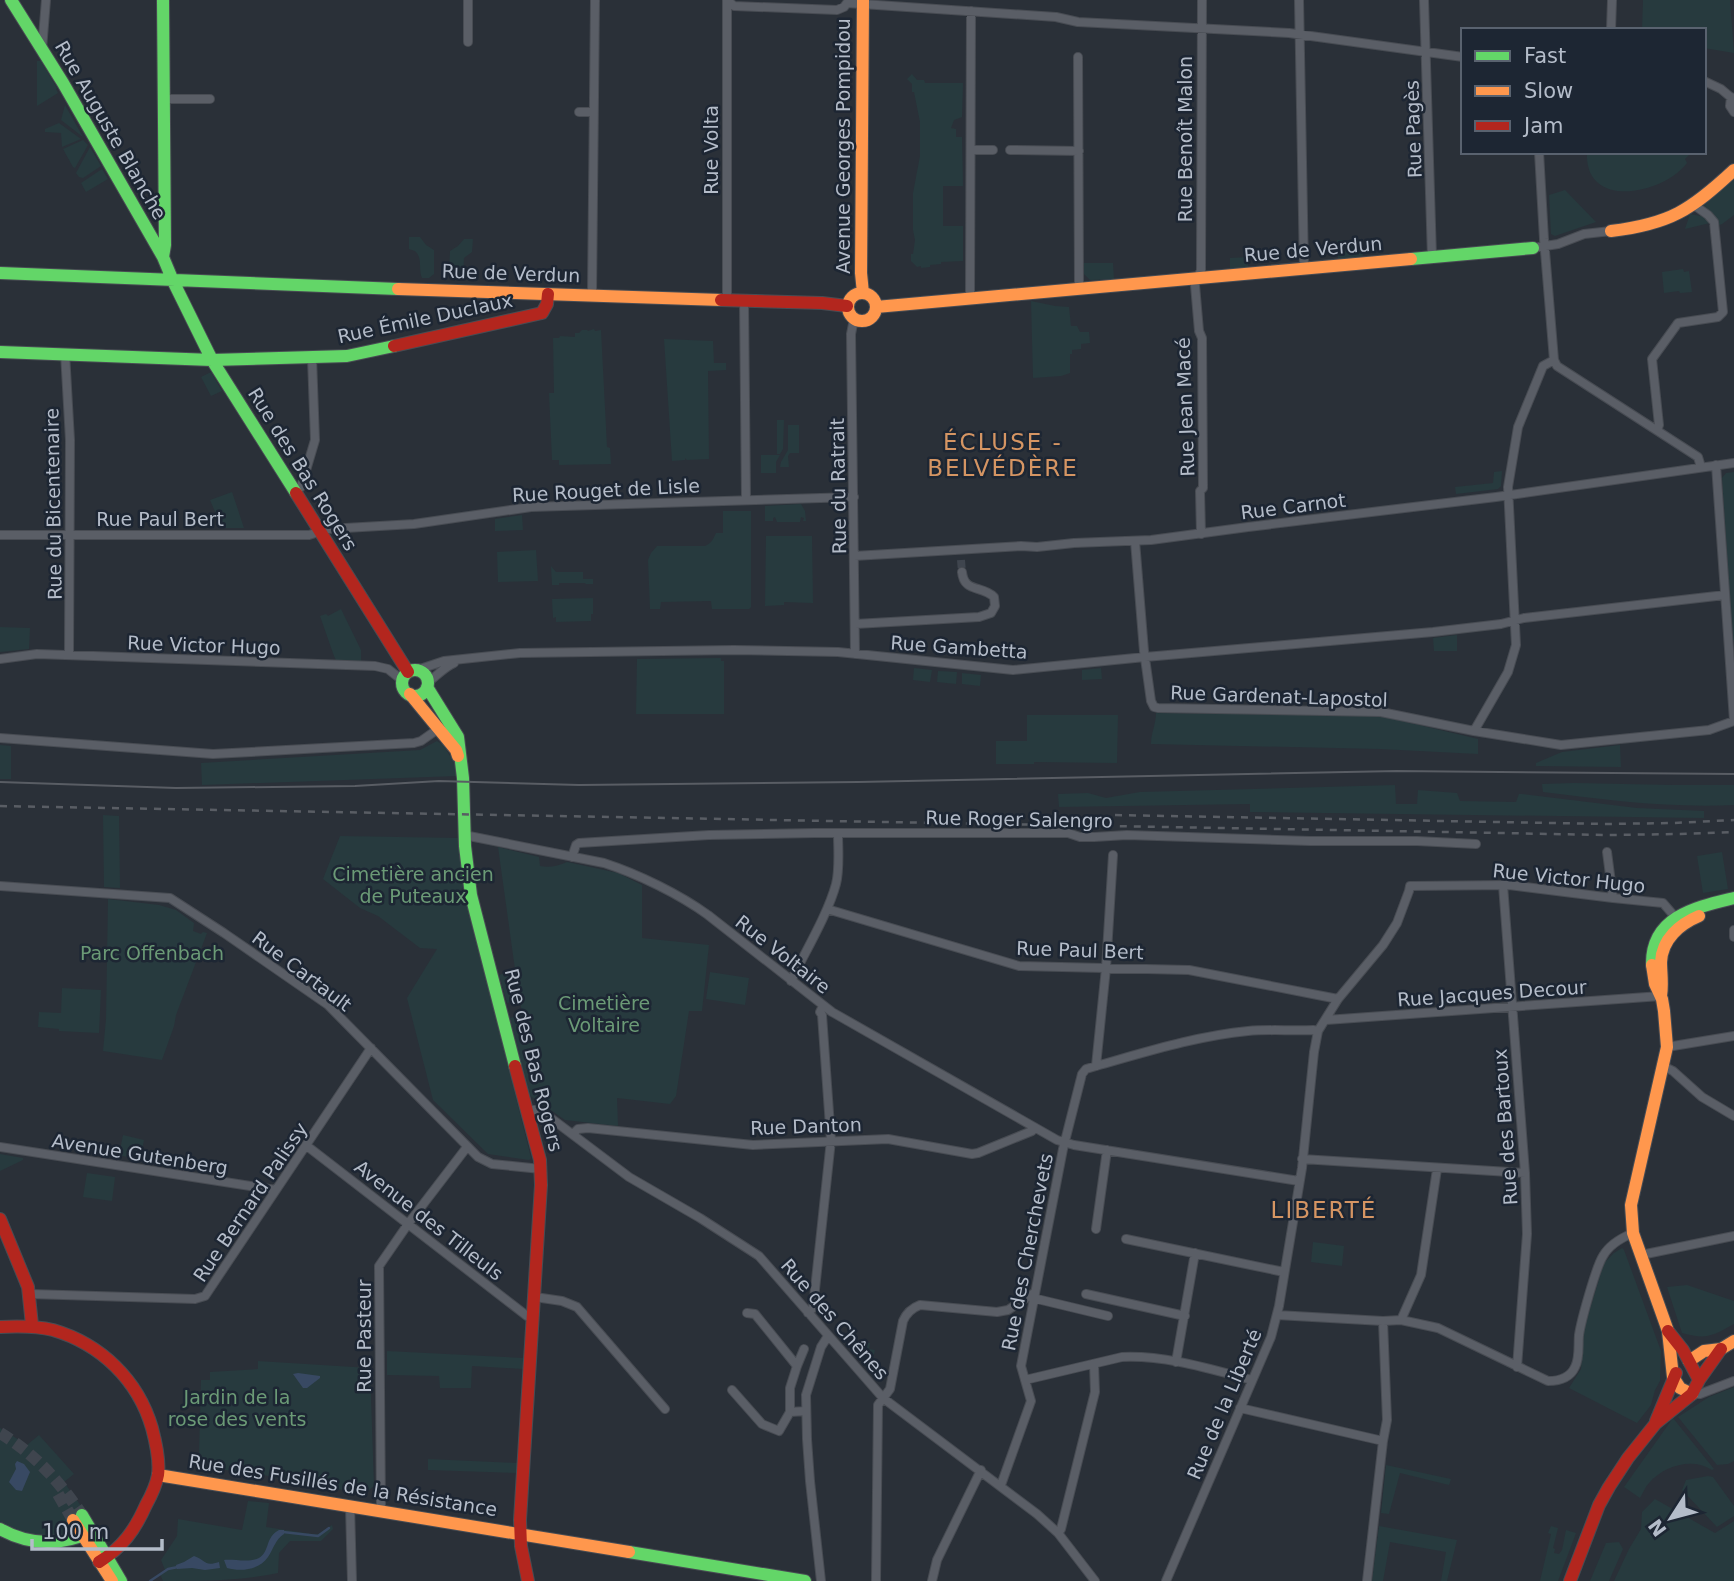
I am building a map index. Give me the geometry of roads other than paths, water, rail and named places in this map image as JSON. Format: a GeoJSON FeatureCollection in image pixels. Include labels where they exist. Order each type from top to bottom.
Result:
{"type":"FeatureCollection","features":[{"type":"Feature","properties":{"kind":"street","name":"Rue Auguste Blanche"},"geometry":{"type":"LineString","coordinates":[[11,0],[163,257],[173,281]]}},
{"type":"Feature","properties":{"kind":"street"},"geometry":{"type":"LineString","coordinates":[[42,49],[46,0]]}},
{"type":"Feature","properties":{"kind":"street"},"geometry":{"type":"LineString","coordinates":[[163,0],[163,257]]}},
{"type":"Feature","properties":{"kind":"street"},"geometry":{"type":"LineString","coordinates":[[468,0],[468,42]]}},
{"type":"Feature","properties":{"kind":"street"},"geometry":{"type":"LineString","coordinates":[[592,295],[595,0]]}},
{"type":"Feature","properties":{"kind":"street"},"geometry":{"type":"LineString","coordinates":[[727,0],[734,6],[837,10],[844,7],[846,2],[862,2],[1056,17],[1078,22],[1299,35],[1461,57]]}},
{"type":"Feature","properties":{"kind":"street","name":"Rue Volta"},"geometry":{"type":"LineString","coordinates":[[727,0],[727,300]]}},
{"type":"Feature","properties":{"kind":"street","name":"Rue Benoît Malon"},"geometry":{"type":"LineString","coordinates":[[1198,278],[1201,265],[1202,0]]}},
{"type":"Feature","properties":{"kind":"street"},"geometry":{"type":"LineString","coordinates":[[1298,0],[1304,269]]}},
{"type":"Feature","properties":{"kind":"street","name":"Rue Pagès"},"geometry":{"type":"LineString","coordinates":[[1424,0],[1433,257]]}},
{"type":"Feature","properties":{"kind":"street"},"geometry":{"type":"LineString","coordinates":[[1611,28],[1612,0]]}},
{"type":"Feature","properties":{"kind":"street","name":"Avenue Georges Pompidou"},"geometry":{"type":"LineString","coordinates":[[862,2],[863,293]]}},
{"type":"Feature","properties":{"kind":"street"},"geometry":{"type":"LineString","coordinates":[[970,298],[971,11]]}},
{"type":"Feature","properties":{"kind":"street"},"geometry":{"type":"LineString","coordinates":[[1078,57],[1079,288]]}},
{"type":"Feature","properties":{"kind":"street"},"geometry":{"type":"LineString","coordinates":[[1706,82],[1732,98],[1730,106],[1734,112]]}},
{"type":"Feature","properties":{"kind":"street"},"geometry":{"type":"LineString","coordinates":[[163,99],[210,99]]}},
{"type":"Feature","properties":{"kind":"street"},"geometry":{"type":"LineString","coordinates":[[579,112],[593,112]]}},
{"type":"Feature","properties":{"kind":"street"},"geometry":{"type":"LineString","coordinates":[[972,150],[993,150]]}},
{"type":"Feature","properties":{"kind":"street"},"geometry":{"type":"LineString","coordinates":[[1010,150],[1079,151]]}},
{"type":"Feature","properties":{"kind":"street"},"geometry":{"type":"LineString","coordinates":[[1539,154],[1539,247],[1557,366],[1698,457],[1701,467]]}},
{"type":"Feature","properties":{"kind":"street","name":"Rue de Verdun"},"geometry":{"type":"LineString","coordinates":[[854,319],[868,319],[876,307],[891,305],[1539,247],[1584,234],[1656,224],[1678,215],[1704,199],[1734,170]]}},
{"type":"Feature","properties":{"kind":"street"},"geometry":{"type":"LineString","coordinates":[[1657,430],[1659,425],[1651,359],[1678,323],[1718,317],[1723,312],[1714,222],[1694,205]]}},
{"type":"Feature","properties":{"kind":"street"},"geometry":{"type":"LineString","coordinates":[[151,237],[157,238],[164,233]]}},
{"type":"Feature","properties":{"kind":"street","name":"Rue de Verdun"},"geometry":{"type":"LineString","coordinates":[[0,273],[830,303],[848,306]]}},
{"type":"Feature","properties":{"kind":"street","name":"Rue Jean Macé"},"geometry":{"type":"LineString","coordinates":[[1198,278],[1195,285],[1202,338],[1202,534]]}},
{"type":"Feature","properties":{"kind":"street","name":"Rue des Bas Rogers"},"geometry":{"type":"LineString","coordinates":[[173,281],[212,360],[409,674]]}},
{"type":"Feature","properties":{"kind":"street"},"geometry":{"type":"LineString","coordinates":[[854,319],[848,306],[852,297],[859,293],[872,298],[876,307]]}},
{"type":"Feature","properties":{"kind":"street","name":"Rue Émile Duclaux"},"geometry":{"type":"LineString","coordinates":[[0,352],[212,360],[347,356],[542,313],[548,294]]}},
{"type":"Feature","properties":{"kind":"street"},"geometry":{"type":"LineString","coordinates":[[744,301],[746,500]]}},
{"type":"Feature","properties":{"kind":"street","name":"Rue du Ratrait"},"geometry":{"type":"LineString","coordinates":[[854,319],[851,334],[855,654]]}},
{"type":"Feature","properties":{"kind":"street","name":"Rue du Bicentenaire"},"geometry":{"type":"LineString","coordinates":[[65,353],[70,440],[69,655]]}},
{"type":"Feature","properties":{"kind":"street"},"geometry":{"type":"LineString","coordinates":[[295,492],[301,487],[315,440],[312,358]]}},
{"type":"Feature","properties":{"kind":"street"},"geometry":{"type":"LineString","coordinates":[[1474,731],[1508,672],[1516,645],[1507,495],[1518,426],[1543,366],[1554,360]]}},
{"type":"Feature","properties":{"kind":"street","name":"Rue Carnot"},"geometry":{"type":"LineString","coordinates":[[854,556],[1151,540],[1734,463]]}},
{"type":"Feature","properties":{"kind":"street"},"geometry":{"type":"LineString","coordinates":[[1716,465],[1734,721]]}},
{"type":"Feature","properties":{"kind":"street","name":"Rue Rouget de Lisle"},"geometry":{"type":"LineString","coordinates":[[319,532],[328,529],[414,524],[531,507],[854,496]]}},
{"type":"Feature","properties":{"kind":"street","name":"Rue Paul Bert"},"geometry":{"type":"LineString","coordinates":[[0,535],[309,535],[319,532]]}},
{"type":"Feature","properties":{"kind":"street"},"geometry":{"type":"LineString","coordinates":[[1135,541],[1145,657]]}},
{"type":"Feature","properties":{"kind":"street"},"geometry":{"type":"LineString","coordinates":[[961,550],[961,560]]}},
{"type":"Feature","properties":{"kind":"street"},"geometry":{"type":"LineString","coordinates":[[855,624],[979,617],[991,613],[995,606],[994,597],[988,591],[968,585],[962,572]]}},
{"type":"Feature","properties":{"kind":"street","name":"Rue Gambetta"},"geometry":{"type":"LineString","coordinates":[[409,674],[444,661],[520,653],[730,650],[804,650],[1013,670],[1433,632],[1726,595]]}},
{"type":"Feature","properties":{"kind":"street","name":"Rue Victor Hugo"},"geometry":{"type":"LineString","coordinates":[[0,659],[37,654],[375,666],[409,674]]}},
{"type":"Feature","properties":{"kind":"street","name":"Rue Gambetta"},"geometry":{"type":"LineString","coordinates":[[427,685],[445,667],[481,656]]}},
{"type":"Feature","properties":{"kind":"street","name":"Rue Gardenat-Lapostol"},"geometry":{"type":"LineString","coordinates":[[1145,657],[1151,701],[1158,708],[1381,712],[1561,745],[1709,730],[1734,721]]}},
{"type":"Feature","properties":{"kind":"street"},"geometry":{"type":"LineString","coordinates":[[423,673],[427,685],[422,694],[414,695],[404,690],[409,674],[423,673]]}},
{"type":"Feature","properties":{"kind":"street","name":"Rue des Bas Rogers"},"geometry":{"type":"LineString","coordinates":[[427,685],[458,737],[471,895],[539,1151],[541,1169],[535,1297],[520,1520],[528,1581]]}},
{"type":"Feature","properties":{"kind":"street","name":"Rue des Bas Rogers"},"geometry":{"type":"LineString","coordinates":[[410,694],[456,750],[462,766]]}},
{"type":"Feature","properties":{"kind":"street"},"geometry":{"type":"LineString","coordinates":[[0,738],[213,754],[414,743],[438,729]]}},
{"type":"Feature","properties":{"kind":"street"},"geometry":{"type":"LineString","coordinates":[[791,981],[827,909],[836,880],[838,833]]}},
{"type":"Feature","properties":{"kind":"street","name":"Rue Roger Salengro"},"geometry":{"type":"LineString","coordinates":[[572,857],[579,843],[709,835],[838,833],[1068,833],[1087,837],[1127,835],[1476,844]]}},
{"type":"Feature","properties":{"kind":"street","name":"Rue Voltaire"},"geometry":{"type":"LineString","coordinates":[[464,835],[604,863],[688,901],[823,1006],[1034,1128],[1065,1143],[1299,1181]]}},
{"type":"Feature","properties":{"kind":"street"},"geometry":{"type":"LineString","coordinates":[[1607,852],[1613,898]]}},
{"type":"Feature","properties":{"kind":"street"},"geometry":{"type":"LineString","coordinates":[[1112,855],[1106,968],[1096,1066],[1175,1044],[1245,1031],[1318,1031]]}},
{"type":"Feature","properties":{"kind":"street","name":"Rue Victor Hugo"},"geometry":{"type":"LineString","coordinates":[[1410,886],[1503,885],[1663,903],[1676,918]]}},
{"type":"Feature","properties":{"kind":"street","name":"Rue des Bartoux"},"geometry":{"type":"LineString","coordinates":[[1503,885],[1525,1173],[1527,1234],[1517,1367]]}},
{"type":"Feature","properties":{"kind":"street","name":"Rue Cartault"},"geometry":{"type":"LineString","coordinates":[[0,886],[170,898],[328,1005],[478,1157],[492,1164],[541,1169]]}},
{"type":"Feature","properties":{"kind":"street","name":"Rue de la Liberté"},"geometry":{"type":"LineString","coordinates":[[1166,1581],[1271,1337],[1299,1181],[1318,1031],[1338,999],[1383,945],[1397,923],[1410,886]]}},
{"type":"Feature","properties":{"kind":"street"},"geometry":{"type":"LineString","coordinates":[[1734,898],[1695,908],[1676,918],[1663,929],[1653,950],[1655,986],[1661,996],[1667,1029],[1667,1047],[1631,1205],[1633,1233],[1668,1331],[1673,1377],[1680,1388],[1692,1394],[1700,1394],[1734,1381]]}},
{"type":"Feature","properties":{"kind":"street"},"geometry":{"type":"LineString","coordinates":[[1661,996],[1664,984],[1661,959],[1671,936],[1691,918],[1734,905]]}},
{"type":"Feature","properties":{"kind":"street","name":"Rue Paul Bert"},"geometry":{"type":"LineString","coordinates":[[827,909],[1019,966],[1189,970],[1338,999]]}},
{"type":"Feature","properties":{"kind":"street"},"geometry":{"type":"LineString","coordinates":[[1734,930],[1734,937]]}},
{"type":"Feature","properties":{"kind":"street","name":"Rue Jacques Decour"},"geometry":{"type":"LineString","coordinates":[[1326,1020],[1661,996]]}},
{"type":"Feature","properties":{"kind":"street"},"geometry":{"type":"LineString","coordinates":[[808,1313],[813,1308],[831,1140],[820,1012],[823,1006]]}},
{"type":"Feature","properties":{"kind":"street"},"geometry":{"type":"LineString","coordinates":[[1667,1047],[1734,1036]]}},
{"type":"Feature","properties":{"kind":"street","name":"Rue Bernard Palissy"},"geometry":{"type":"LineString","coordinates":[[30,1294],[200,1298],[208,1293],[307,1146],[369,1046]]}},
{"type":"Feature","properties":{"kind":"street","name":"Rue des Cherchevets"},"geometry":{"type":"LineString","coordinates":[[1001,1485],[1031,1401],[1021,1366],[1065,1143],[1082,1074],[1086,1069],[1096,1066]]}},
{"type":"Feature","properties":{"kind":"street"},"geometry":{"type":"LineString","coordinates":[[1664,1066],[1702,1097],[1734,1116]]}},
{"type":"Feature","properties":{"kind":"street","name":"Rue des Chênes"},"geometry":{"type":"LineString","coordinates":[[528,1110],[540,1111],[629,1177],[700,1217],[759,1256],[883,1398],[1037,1514],[1058,1533],[1095,1581]]}},
{"type":"Feature","properties":{"kind":"street","name":"Rue Danton"},"geometry":{"type":"LineString","coordinates":[[573,1134],[578,1129],[588,1128],[753,1145],[888,1139],[972,1154],[1034,1128]]}},
{"type":"Feature","properties":{"kind":"street","name":"Avenue des Tilleuls"},"geometry":{"type":"LineString","coordinates":[[307,1146],[533,1318]]}},
{"type":"Feature","properties":{"kind":"street","name":"Avenue Gutenberg"},"geometry":{"type":"LineString","coordinates":[[0,1147],[276,1190]]}},
{"type":"Feature","properties":{"kind":"street","name":"Rue Pasteur"},"geometry":{"type":"LineString","coordinates":[[380,1511],[379,1266],[467,1147]]}},
{"type":"Feature","properties":{"kind":"street"},"geometry":{"type":"LineString","coordinates":[[1096,1229],[1107,1150]]}},
{"type":"Feature","properties":{"kind":"street"},"geometry":{"type":"LineString","coordinates":[[1302,1159],[1525,1173]]}},
{"type":"Feature","properties":{"kind":"street"},"geometry":{"type":"LineString","coordinates":[[1401,1320],[1420,1275],[1437,1168]]}},
{"type":"Feature","properties":{"kind":"street"},"geometry":{"type":"LineString","coordinates":[[0,1219],[24,1273],[30,1294],[32,1325]]}},
{"type":"Feature","properties":{"kind":"street"},"geometry":{"type":"LineString","coordinates":[[1277,1315],[1401,1320],[1438,1328],[1548,1381],[1561,1381],[1577,1365],[1580,1331],[1601,1259],[1615,1243],[1633,1233]]}},
{"type":"Feature","properties":{"kind":"street"},"geometry":{"type":"LineString","coordinates":[[1640,1255],[1734,1236]]}},
{"type":"Feature","properties":{"kind":"street"},"geometry":{"type":"LineString","coordinates":[[1126,1238],[1284,1272]]}},
{"type":"Feature","properties":{"kind":"street"},"geometry":{"type":"LineString","coordinates":[[1176,1362],[1195,1253]]}},
{"type":"Feature","properties":{"kind":"street"},"geometry":{"type":"LineString","coordinates":[[1086,1294],[1185,1316]]}},
{"type":"Feature","properties":{"kind":"street"},"geometry":{"type":"LineString","coordinates":[[876,1581],[878,1405],[890,1389],[903,1321],[910,1311],[920,1305],[1008,1310],[1033,1296],[1108,1316]]}},
{"type":"Feature","properties":{"kind":"street"},"geometry":{"type":"LineString","coordinates":[[535,1297],[562,1301],[577,1307],[665,1409]]}},
{"type":"Feature","properties":{"kind":"street"},"geometry":{"type":"LineString","coordinates":[[747,1313],[755,1314],[797,1366]]}},
{"type":"Feature","properties":{"kind":"street"},"geometry":{"type":"LineString","coordinates":[[1367,1581],[1387,1420],[1383,1321]]}},
{"type":"Feature","properties":{"kind":"street"},"geometry":{"type":"LineString","coordinates":[[0,1327],[32,1325],[68,1335],[87,1344],[105,1355],[133,1384],[148,1414],[157,1449],[158,1475],[134,1530],[104,1559]]}},
{"type":"Feature","properties":{"kind":"street"},"geometry":{"type":"LineString","coordinates":[[1668,1331],[1699,1380],[1714,1388]]}},
{"type":"Feature","properties":{"kind":"street"},"geometry":{"type":"LineString","coordinates":[[821,1581],[810,1481],[806,1395],[821,1347],[828,1336]]}},
{"type":"Feature","properties":{"kind":"street"},"geometry":{"type":"LineString","coordinates":[[1570,1581],[1604,1494],[1628,1458],[1656,1423],[1692,1394],[1721,1349],[1734,1341]]}},
{"type":"Feature","properties":{"kind":"street"},"geometry":{"type":"LineString","coordinates":[[732,1390],[762,1424],[779,1431],[790,1412],[790,1388],[804,1349]]}},
{"type":"Feature","properties":{"kind":"street"},"geometry":{"type":"LineString","coordinates":[[1656,1423],[1679,1368],[1704,1351],[1721,1349]]}},
{"type":"Feature","properties":{"kind":"street"},"geometry":{"type":"LineString","coordinates":[[1025,1380],[1122,1357],[1138,1356],[1202,1366],[1252,1380]]}},
{"type":"Feature","properties":{"kind":"street"},"geometry":{"type":"LineString","coordinates":[[1058,1533],[1095,1392],[1094,1364]]}},
{"type":"Feature","properties":{"kind":"street"},"geometry":{"type":"LineString","coordinates":[[1240,1408],[1383,1441]]}},
{"type":"Feature","properties":{"kind":"street"},"geometry":{"type":"LineString","coordinates":[[790,1412],[806,1411]]}},
{"type":"Feature","properties":{"kind":"street"},"geometry":{"type":"LineString","coordinates":[[932,1581],[937,1560],[981,1470]]}},
{"type":"Feature","properties":{"kind":"street","name":"Rue des Fusillés de la Résistance"},"geometry":{"type":"LineString","coordinates":[[158,1475],[805,1581]]}},
{"type":"Feature","properties":{"kind":"street"},"geometry":{"type":"LineString","coordinates":[[351,1506],[352,1581]]}},
{"type":"Feature","properties":{"kind":"street"},"geometry":{"type":"LineString","coordinates":[[78,1517],[121,1581]]}},
{"type":"Feature","properties":{"kind":"street"},"geometry":{"type":"LineString","coordinates":[[0,1529],[26,1541],[46,1544],[66,1542],[87,1534]]}},
{"type":"Feature","properties":{"kind":"street"},"geometry":{"type":"LineString","coordinates":[[104,1559],[112,1581]]}},
{"type":"Feature","properties":{"kind":"water"},"geometry":{"type":"Polygon","coordinates":[[[293,1374],[320,1378],[303,1388],[293,1374]]]}},
{"type":"Feature","properties":{"kind":"water"},"geometry":{"type":"Polygon","coordinates":[[[17,1461],[24,1464],[30,1472],[22,1491],[16,1490],[9,1482],[17,1461]]]}},
{"type":"Feature","properties":{"kind":"water"},"geometry":{"type":"Polygon","coordinates":[[[279,1530],[284,1530],[284,1534],[260,1565],[244,1570],[227,1568],[224,1560],[247,1561],[259,1558],[265,1552],[272,1536],[279,1530]]]}},
{"type":"Feature","properties":{"kind":"water"},"geometry":{"type":"Polygon","coordinates":[[[194,1556],[208,1563],[219,1562],[220,1568],[177,1569],[176,1565],[194,1556]]]}},
{"type":"Feature","properties":{"kind":"waterway"},"geometry":{"type":"LineString","coordinates":[[283,1532],[318,1536],[329,1528]]}},
{"type":"Feature","properties":{"kind":"waterway"},"geometry":{"type":"LineString","coordinates":[[150,1581],[168,1569],[178,1567]]}},
{"type":"Feature","properties":{"kind":"tunnel"},"geometry":{"type":"LineString","coordinates":[[961,560],[962,572]]}},
{"type":"Feature","properties":{"kind":"tunnel"},"geometry":{"type":"LineString","coordinates":[[0,1433],[46,1470],[82,1515]]}},
{"type":"Feature","properties":{"kind":"tunnel"},"geometry":{"type":"LineString","coordinates":[[58,1494],[73,1520]]}},
{"type":"Feature","properties":{"kind":"tram line"},"geometry":{"type":"LineString","coordinates":[[0,782],[176,788],[355,786],[439,781],[579,785],[858,782],[1397,771],[1734,774]]}},
{"type":"Feature","properties":{"kind":"railway"},"geometry":{"type":"LineString","coordinates":[[0,806],[1609,835],[1734,832]]}},
{"type":"Feature","properties":{"kind":"railway"},"geometry":{"type":"LineString","coordinates":[[1115,815],[1608,824],[1734,820]]}},
{"type":"Feature","properties":{"kind":"district","name":"ÉCLUSE - BELVÉDÈRE"},"geometry":{"type":"Point","coordinates":[1003,455]}},
{"type":"Feature","properties":{"kind":"district","name":"LIBERTÉ"},"geometry":{"type":"Point","coordinates":[1324,1210]}},
{"type":"Feature","properties":{"kind":"park label","name":"Cimetière ancien de Puteaux"},"geometry":{"type":"Point","coordinates":[413,885]}},
{"type":"Feature","properties":{"kind":"park label","name":"Parc Offenbach"},"geometry":{"type":"Point","coordinates":[152,953]}},
{"type":"Feature","properties":{"kind":"park label","name":"Cimetière Voltaire"},"geometry":{"type":"Point","coordinates":[604,1014]}},
{"type":"Feature","properties":{"kind":"park label","name":"Jardin de la rose des vents"},"geometry":{"type":"Point","coordinates":[237,1408]}}]}
